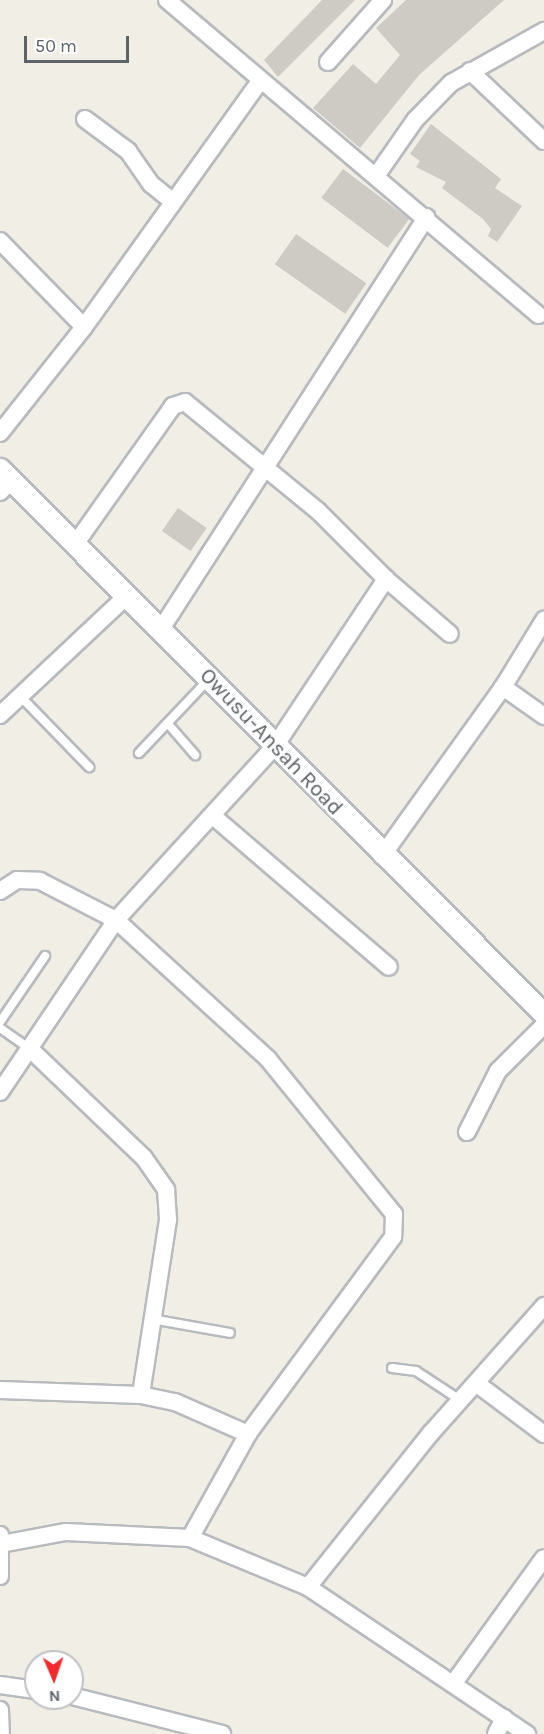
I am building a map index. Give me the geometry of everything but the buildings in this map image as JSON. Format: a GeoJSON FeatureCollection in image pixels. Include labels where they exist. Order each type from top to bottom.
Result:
{"type":"FeatureCollection","features":[{"type":"Feature","properties":{"kind":"street"},"geometry":{"type":"LineString","coordinates":[[167,0],[539,315]]}},
{"type":"Feature","properties":{"kind":"street"},"geometry":{"type":"LineString","coordinates":[[328,62],[383,0]]}},
{"type":"Feature","properties":{"kind":"street"},"geometry":{"type":"LineString","coordinates":[[376,176],[415,120],[470,71],[544,31]]}},
{"type":"Feature","properties":{"kind":"street"},"geometry":{"type":"LineString","coordinates":[[470,71],[544,141]]}},
{"type":"Feature","properties":{"kind":"street"},"geometry":{"type":"LineString","coordinates":[[0,433],[84,327],[260,81]]}},
{"type":"Feature","properties":{"kind":"street"},"geometry":{"type":"LineString","coordinates":[[85,119],[128,151],[151,184],[172,201]]}},
{"type":"Feature","properties":{"kind":"street"},"geometry":{"type":"LineString","coordinates":[[161,629],[268,467],[426,217]]}},
{"type":"Feature","properties":{"kind":"street"},"geometry":{"type":"LineString","coordinates":[[0,241],[84,327]]}},
{"type":"Feature","properties":{"kind":"street"},"geometry":{"type":"LineString","coordinates":[[76,543],[178,402],[190,403],[268,467],[386,579],[450,634]]}},
{"type":"Feature","properties":{"kind":"street","name":"Owusu-Ansah Road"},"geometry":{"type":"LineString","coordinates":[[4,480],[76,543],[382,856],[544,1014]]}},
{"type":"Feature","properties":{"kind":"street"},"geometry":{"type":"LineString","coordinates":[[0,1092],[116,920],[214,817],[275,746],[386,579]]}},
{"type":"Feature","properties":{"kind":"street"},"geometry":{"type":"LineString","coordinates":[[0,715],[128,595]]}},
{"type":"Feature","properties":{"kind":"street"},"geometry":{"type":"LineString","coordinates":[[382,856],[503,687],[544,620]]}},
{"type":"Feature","properties":{"kind":"street"},"geometry":{"type":"LineString","coordinates":[[503,687],[544,716]]}},
{"type":"Feature","properties":{"kind":"street"},"geometry":{"type":"LineString","coordinates":[[214,817],[389,967]]}},
{"type":"Feature","properties":{"kind":"street"},"geometry":{"type":"LineString","coordinates":[[0,891],[17,880],[40,881],[116,920],[268,1059],[394,1214],[393,1238],[248,1434],[190,1538]]}},
{"type":"Feature","properties":{"kind":"street"},"geometry":{"type":"LineString","coordinates":[[467,1132],[498,1071],[544,1025]]}},
{"type":"Feature","properties":{"kind":"street"},"geometry":{"type":"LineString","coordinates":[[29,1048],[144,1158],[166,1190],[168,1220],[141,1395]]}},
{"type":"Feature","properties":{"kind":"street"},"geometry":{"type":"LineString","coordinates":[[308,1587],[460,1400],[544,1306]]}},
{"type":"Feature","properties":{"kind":"street"},"geometry":{"type":"LineString","coordinates":[[476,1383],[544,1434]]}},
{"type":"Feature","properties":{"kind":"street"},"geometry":{"type":"LineString","coordinates":[[0,1390],[141,1395],[175,1402],[248,1434]]}},
{"type":"Feature","properties":{"kind":"street"},"geometry":{"type":"LineString","coordinates":[[0,1576],[1,1539],[66,1532],[190,1538],[308,1587],[527,1734]]}},
{"type":"Feature","properties":{"kind":"street"},"geometry":{"type":"LineString","coordinates":[[453,1684],[543,1560]]}},
{"type":"Feature","properties":{"kind":"street"},"geometry":{"type":"LineString","coordinates":[[0,1685],[24,1688]]}},
{"type":"Feature","properties":{"kind":"street"},"geometry":{"type":"LineString","coordinates":[[84,1699],[213,1732]]}},
{"type":"Feature","properties":{"kind":"street"},"geometry":{"type":"LineString","coordinates":[[0,1710],[1,1734]]}},
{"type":"Feature","properties":{"kind":"street"},"geometry":{"type":"LineString","coordinates":[[496,1734],[504,1718]]}},
{"type":"Feature","properties":{"kind":"lane"},"geometry":{"type":"LineString","coordinates":[[139,753],[169,725],[209,679]]}},
{"type":"Feature","properties":{"kind":"lane"},"geometry":{"type":"LineString","coordinates":[[21,697],[89,767]]}},
{"type":"Feature","properties":{"kind":"lane"},"geometry":{"type":"LineString","coordinates":[[169,725],[195,755]]}},
{"type":"Feature","properties":{"kind":"lane"},"geometry":{"type":"LineString","coordinates":[[0,1022],[45,956]]}},
{"type":"Feature","properties":{"kind":"lane"},"geometry":{"type":"LineString","coordinates":[[0,1028],[29,1048]]}},
{"type":"Feature","properties":{"kind":"lane"},"geometry":{"type":"LineString","coordinates":[[151,1319],[231,1334]]}},
{"type":"Feature","properties":{"kind":"lane"},"geometry":{"type":"LineString","coordinates":[[392,1368],[416,1371],[460,1400]]}}]}
